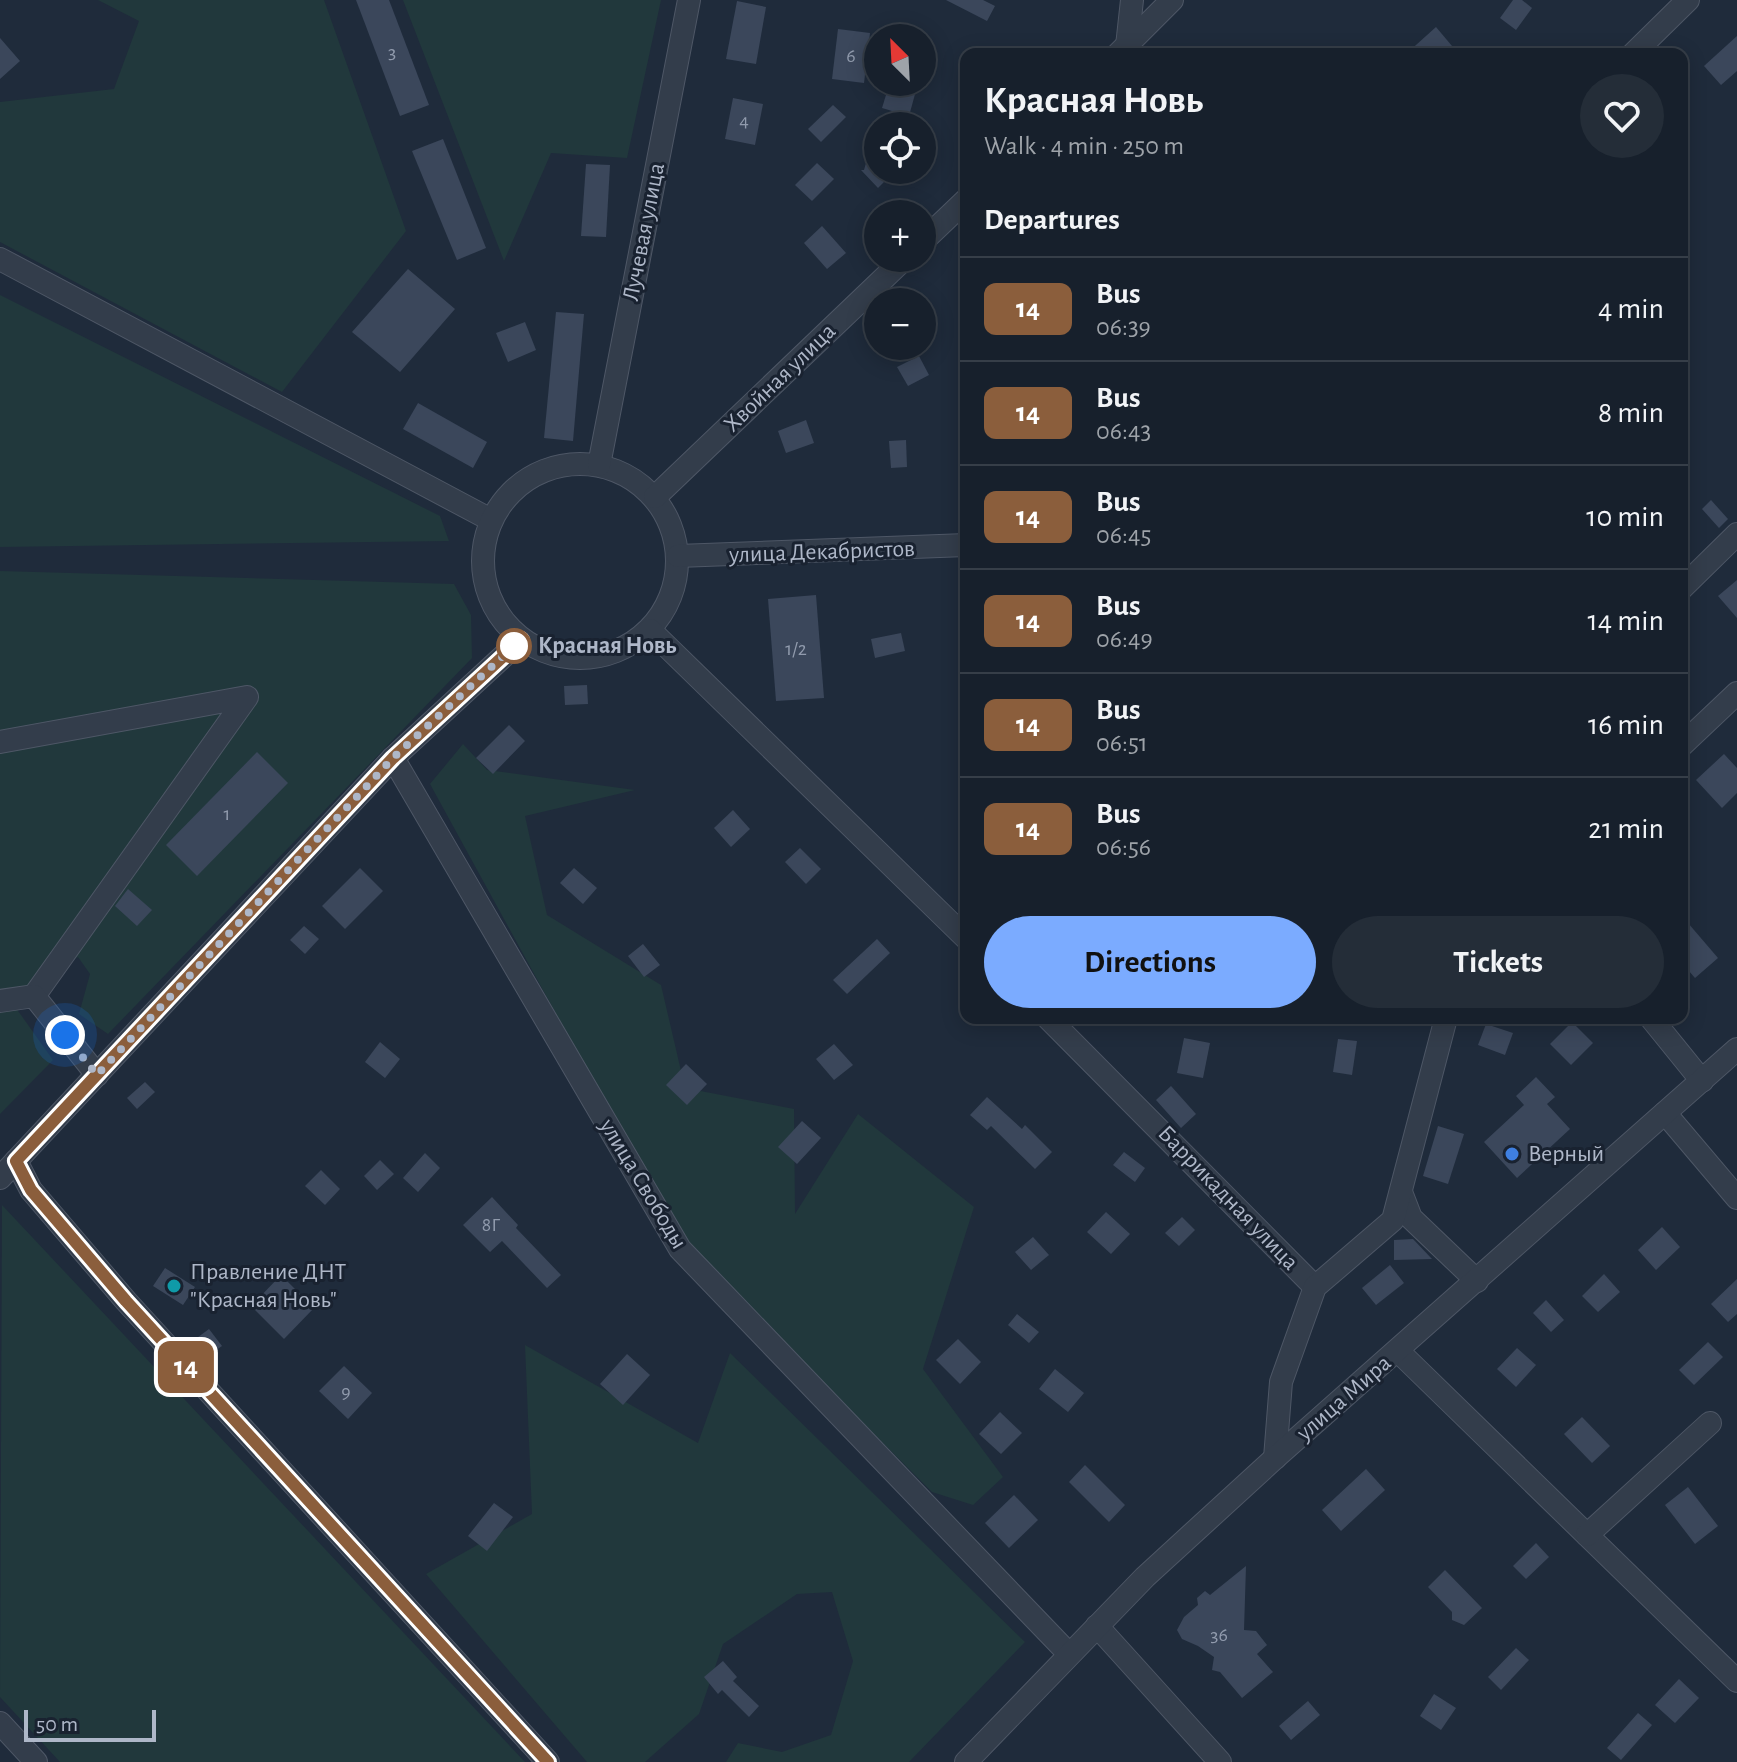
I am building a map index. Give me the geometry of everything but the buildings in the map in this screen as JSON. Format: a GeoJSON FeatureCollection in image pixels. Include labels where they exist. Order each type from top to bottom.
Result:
{"type":"FeatureCollection","features":[{"type":"Feature","properties":{"kind":"street","name":"Лучевая улица"},"geometry":{"type":"LineString","coordinates":[[599,465],[689,0]]}},
{"type":"Feature","properties":{"kind":"street"},"geometry":{"type":"LineString","coordinates":[[1122,48],[1132,0]]}},
{"type":"Feature","properties":{"kind":"street"},"geometry":{"type":"LineString","coordinates":[[1124,48],[1172,0]]}},
{"type":"Feature","properties":{"kind":"street"},"geometry":{"type":"LineString","coordinates":[[1639,48],[1688,0]]}},
{"type":"Feature","properties":{"kind":"street"},"geometry":{"type":"LineString","coordinates":[[936,229],[960,206]]}},
{"type":"Feature","properties":{"kind":"street"},"geometry":{"type":"LineString","coordinates":[[0,259],[491,520]]}},
{"type":"Feature","properties":{"kind":"street","name":"Хвойная улица"},"geometry":{"type":"LineString","coordinates":[[655,497],[890,272]]}},
{"type":"Feature","properties":{"kind":"street"},"geometry":{"type":"LineString","coordinates":[[572,463],[599,465],[629,476],[655,497],[671,523],[678,556],[677,579],[667,607],[650,630],[623,649],[594,658],[555,656],[521,640],[497,615],[482,575],[484,539],[501,502],[543,470],[572,463]]}},
{"type":"Feature","properties":{"kind":"street"},"geometry":{"type":"LineString","coordinates":[[1688,582],[1737,534]]}},
{"type":"Feature","properties":{"kind":"street","name":"улица Декабристов"},"geometry":{"type":"LineString","coordinates":[[678,556],[960,545]]}},
{"type":"Feature","properties":{"kind":"street"},"geometry":{"type":"LineString","coordinates":[[650,630],[960,932]]}},
{"type":"Feature","properties":{"kind":"street"},"geometry":{"type":"LineString","coordinates":[[0,1178],[393,758],[521,640]]}},
{"type":"Feature","properties":{"kind":"street"},"geometry":{"type":"LineString","coordinates":[[1688,739],[1737,693]]}},
{"type":"Feature","properties":{"kind":"street"},"geometry":{"type":"LineString","coordinates":[[0,742],[247,697],[34,996],[0,1001]]}},
{"type":"Feature","properties":{"kind":"street","name":"улица Свободы"},"geometry":{"type":"LineString","coordinates":[[393,758],[680,1249],[1069,1654]]}},
{"type":"Feature","properties":{"kind":"street"},"geometry":{"type":"LineString","coordinates":[[34,996],[97,1075]]}},
{"type":"Feature","properties":{"kind":"street","name":"Баррикадная улица"},"geometry":{"type":"LineString","coordinates":[[1054,1024],[1315,1287],[1281,1382],[1275,1458]]}},
{"type":"Feature","properties":{"kind":"street"},"geometry":{"type":"LineString","coordinates":[[1315,1287],[1393,1220],[1444,1024]]}},
{"type":"Feature","properties":{"kind":"street"},"geometry":{"type":"LineString","coordinates":[[1656,1024],[1702,1081]]}},
{"type":"Feature","properties":{"kind":"street","name":"улица Мира"},"geometry":{"type":"LineString","coordinates":[[966,1762],[1145,1577],[1737,1049]]}},
{"type":"Feature","properties":{"kind":"street"},"geometry":{"type":"LineString","coordinates":[[1665,1113],[1737,1198]]}},
{"type":"Feature","properties":{"kind":"street"},"geometry":{"type":"LineString","coordinates":[[16,1161],[31,1190],[126,1301],[548,1762]]}},
{"type":"Feature","properties":{"kind":"street"},"geometry":{"type":"LineString","coordinates":[[1401,1192],[1411,1218],[1477,1281]]}},
{"type":"Feature","properties":{"kind":"street"},"geometry":{"type":"LineString","coordinates":[[1398,1351],[1737,1681]]}},
{"type":"Feature","properties":{"kind":"street"},"geometry":{"type":"LineString","coordinates":[[1587,1535],[1710,1423]]}},
{"type":"Feature","properties":{"kind":"street"},"geometry":{"type":"LineString","coordinates":[[1097,1626],[1220,1762]]}},
{"type":"Feature","properties":{"kind":"street"},"geometry":{"type":"LineString","coordinates":[[0,1723],[36,1762]]}},
{"type":"Feature","properties":{"kind":"green space"},"geometry":{"type":"Polygon","coordinates":[[[98,0],[324,0],[406,231],[282,392],[0,242],[0,102],[114,89],[139,21],[98,0]]]}},
{"type":"Feature","properties":{"kind":"green space"},"geometry":{"type":"Polygon","coordinates":[[[403,0],[661,0],[627,158],[551,153],[504,261],[403,0]]]}},
{"type":"Feature","properties":{"kind":"green space"},"geometry":{"type":"Polygon","coordinates":[[[0,295],[440,516],[449,541],[0,547],[0,295]]]}},
{"type":"Feature","properties":{"kind":"green space"},"geometry":{"type":"Polygon","coordinates":[[[0,571],[454,584],[471,615],[472,658],[108,1034],[79,1014],[90,974],[78,957],[20,990],[0,992],[0,571]]]}},
{"type":"Feature","properties":{"kind":"green space"},"geometry":{"type":"Polygon","coordinates":[[[463,744],[487,770],[635,790],[525,816],[547,915],[661,985],[685,1088],[794,1109],[795,1214],[858,1114],[974,1207],[923,1369],[1003,1477],[973,1505],[932,1492],[680,1240],[430,784],[463,744]]]}},
{"type":"Feature","properties":{"kind":"green space"},"geometry":{"type":"Polygon","coordinates":[[[11,1001],[53,1060],[0,1114],[0,1003],[11,1001]]]}},
{"type":"Feature","properties":{"kind":"green space"},"geometry":{"type":"Polygon","coordinates":[[[2,1205],[525,1762],[60,1762],[0,1697],[2,1205]]]}},
{"type":"Feature","properties":{"kind":"green space"},"geometry":{"type":"Polygon","coordinates":[[[525,1345],[698,1443],[730,1353],[1025,1642],[909,1762],[726,1762],[738,1743],[782,1752],[831,1735],[853,1661],[832,1592],[797,1594],[723,1644],[699,1714],[645,1762],[587,1762],[426,1574],[532,1514],[525,1345]]]}},
{"type":"Feature","properties":{"kind":"bus line","name":"14"},"geometry":{"type":"LineString","coordinates":[[521,640],[393,758],[16,1161],[31,1190],[126,1301],[548,1762]]}},
{"type":"Feature","properties":{"kind":"place","name":"Красная Новь"},"geometry":{"type":"Point","coordinates":[514,646]}},
{"type":"Feature","properties":{"kind":"place","name":"Верный"},"geometry":{"type":"Point","coordinates":[1512,1154]}},
{"type":"Feature","properties":{"kind":"place","name":"Правление ДНТ \"Красная Новь\""},"geometry":{"type":"Point","coordinates":[174,1286]}},
{"type":"Feature","properties":{"kind":"route"},"geometry":{"type":"LineString","coordinates":[[65,1035],[97,1075],[393,758],[514,646]]}}]}
